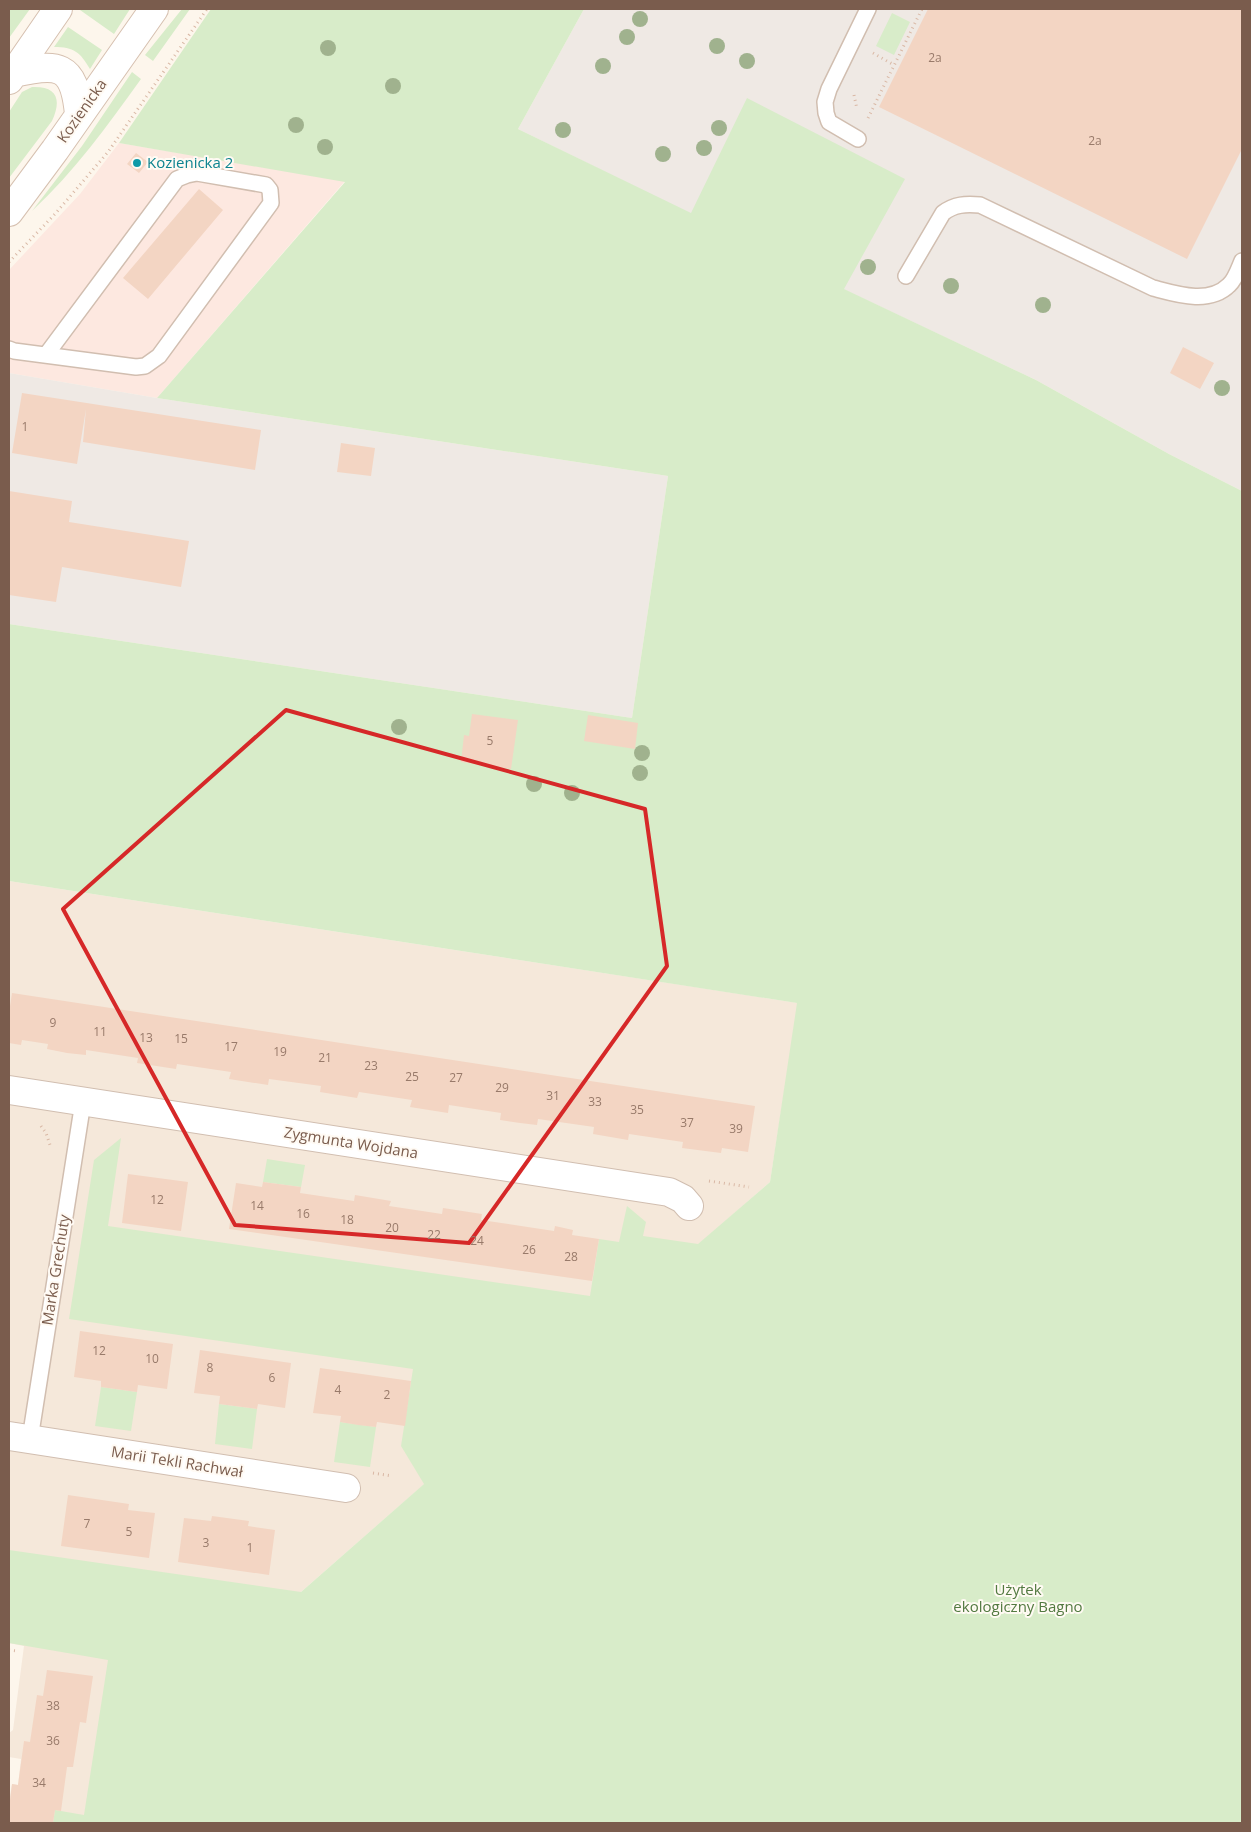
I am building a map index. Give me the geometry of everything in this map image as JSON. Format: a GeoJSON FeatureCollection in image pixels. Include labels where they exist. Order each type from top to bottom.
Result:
{"type":"FeatureCollection","features":[{"type":"Feature","properties":{"kind":"street"},"geometry":{"type":"LineString","coordinates":[[11,76],[58,9]]}},
{"type":"Feature","properties":{"kind":"street","name":"Kozienicka"},"geometry":{"type":"LineString","coordinates":[[9,212],[154,9]]}},
{"type":"Feature","properties":{"kind":"street"},"geometry":{"type":"LineString","coordinates":[[11,76],[42,67],[53,68],[62,72],[71,80],[77,93],[79,114]]}},
{"type":"Feature","properties":{"kind":"street","name":"Zygmunta Wojdana"},"geometry":{"type":"LineString","coordinates":[[9,1090],[669,1192],[683,1199],[689,1206]]}},
{"type":"Feature","properties":{"kind":"street","name":"Marii Tekli Rachwał"},"geometry":{"type":"LineString","coordinates":[[19,1437],[346,1488]]}},
{"type":"Feature","properties":{"kind":"lane"},"geometry":{"type":"LineString","coordinates":[[858,139],[829,122],[825,102],[835,76],[868,9]]}},
{"type":"Feature","properties":{"kind":"lane"},"geometry":{"type":"LineString","coordinates":[[9,349],[46,355],[136,368],[145,366],[159,356],[271,203],[270,190],[266,185],[198,173],[187,174],[177,179],[46,355]]}},
{"type":"Feature","properties":{"kind":"lane"},"geometry":{"type":"LineString","coordinates":[[906,276],[943,213],[951,206],[964,204],[980,205],[1153,288],[1190,297],[1209,295],[1230,285],[1242,261]]}},
{"type":"Feature","properties":{"kind":"lane","name":"Marka Grechuty"},"geometry":{"type":"LineString","coordinates":[[19,1437],[83,1102]]}},
{"type":"Feature","properties":{"kind":"path"},"geometry":{"type":"LineString","coordinates":[[9,262],[55,214],[108,152],[207,9]]}},
{"type":"Feature","properties":{"kind":"path"},"geometry":{"type":"LineString","coordinates":[[858,139],[922,9]]}},
{"type":"Feature","properties":{"kind":"path"},"geometry":{"type":"LineString","coordinates":[[867,50],[894,65]]}},
{"type":"Feature","properties":{"kind":"path"},"geometry":{"type":"LineString","coordinates":[[38,1124],[46,1133],[51,1151]]}},
{"type":"Feature","properties":{"kind":"path"},"geometry":{"type":"LineString","coordinates":[[372,1473],[392,1476]]}},
{"type":"Feature","properties":{"kind":"path"},"geometry":{"type":"LineString","coordinates":[[9,1650],[17,1651]]}},
{"type":"Feature","properties":{"kind":"highlighted area"},"geometry":{"type":"Polygon","coordinates":[[[286,710],[645,809],[667,966],[469,1243],[235,1225],[63,909],[286,710]]]}},
{"type":"Feature","properties":{"kind":"shaded area"},"geometry":{"type":"Polygon","coordinates":[[[584,9],[1242,9],[1242,491],[1169,454],[1036,380],[843,289],[518,129],[584,9]]]}},
{"type":"Feature","properties":{"kind":"shaded area"},"geometry":{"type":"Polygon","coordinates":[[[119,143],[345,181],[157,398],[9,373],[9,270],[80,194],[119,143]]]}},
{"type":"Feature","properties":{"kind":"shaded area"},"geometry":{"type":"Polygon","coordinates":[[[9,373],[157,398],[668,476],[632,718],[9,624],[9,373]]]}},
{"type":"Feature","properties":{"kind":"shaded area"},"geometry":{"type":"Polygon","coordinates":[[[9,881],[798,1003],[770,1182],[239,1646],[104,1823],[9,1823],[9,1803],[12,1784],[18,1785],[21,1759],[9,1757],[9,1733],[13,1730],[24,1646],[9,1643],[9,881]]]}},
{"type":"Feature","properties":{"kind":"green space"},"geometry":{"type":"Polygon","coordinates":[[[9,9],[30,9],[9,38],[9,9]]]}},
{"type":"Feature","properties":{"kind":"green space"},"geometry":{"type":"Polygon","coordinates":[[[81,9],[130,9],[114,34],[81,9]]]}},
{"type":"Feature","properties":{"kind":"green space"},"geometry":{"type":"Polygon","coordinates":[[[182,9],[190,9],[153,61],[145,55],[182,9]]]}},
{"type":"Feature","properties":{"kind":"green space","name":"Użytek ekologiczny Bagno"},"geometry":{"type":"Polygon","coordinates":[[[211,9],[584,9],[518,129],[691,213],[747,98],[905,179],[844,289],[1036,380],[1169,454],[1242,491],[1242,1823],[53,1823],[55,1810],[84,1815],[108,1660],[9,1643],[9,1550],[301,1592],[424,1484],[401,1446],[413,1369],[69,1319],[94,1160],[121,1138],[108,1226],[590,1296],[599,1239],[619,1242],[627,1206],[646,1222],[643,1236],[698,1244],[770,1182],[797,1003],[9,881],[9,624],[632,718],[668,476],[157,398],[345,182],[119,143],[211,9]]]}},
{"type":"Feature","properties":{"kind":"green space"},"geometry":{"type":"Polygon","coordinates":[[[892,13],[910,22],[894,55],[876,46],[892,13]]]}},
{"type":"Feature","properties":{"kind":"green space"},"geometry":{"type":"Polygon","coordinates":[[[68,27],[102,50],[90,69],[83,58],[72,49],[54,47],[68,27]]]}},
{"type":"Feature","properties":{"kind":"green space"},"geometry":{"type":"Polygon","coordinates":[[[132,72],[141,79],[76,164],[32,211],[82,146],[132,72]]]}},
{"type":"Feature","properties":{"kind":"green space"},"geometry":{"type":"Polygon","coordinates":[[[32,87],[40,87],[52,92],[57,100],[57,106],[52,121],[9,178],[9,112],[22,92],[32,87]]]}},
{"type":"Feature","properties":{"kind":"green space"},"geometry":{"type":"Polygon","coordinates":[[[267,1159],[305,1165],[301,1187],[263,1182],[267,1159]]]}},
{"type":"Feature","properties":{"kind":"green space"},"geometry":{"type":"Polygon","coordinates":[[[101,1387],[137,1392],[131,1431],[95,1426],[101,1387]]]}},
{"type":"Feature","properties":{"kind":"green space"},"geometry":{"type":"Polygon","coordinates":[[[219,1404],[257,1409],[252,1449],[215,1444],[219,1404]]]}},
{"type":"Feature","properties":{"kind":"green space"},"geometry":{"type":"Polygon","coordinates":[[[340,1422],[376,1427],[370,1467],[334,1462],[340,1422]]]}},
{"type":"Feature","properties":{"kind":"building"},"geometry":{"type":"Polygon","coordinates":[[[928,9],[1242,9],[1242,149],[1187,259],[879,107],[928,9]]]}},
{"type":"Feature","properties":{"kind":"building","name":"Kozienicka 2"},"geometry":{"type":"Polygon","coordinates":[[[136,153],[148,162],[139,173],[127,164],[136,153]]]}},
{"type":"Feature","properties":{"kind":"building"},"geometry":{"type":"Polygon","coordinates":[[[199,189],[223,210],[148,299],[123,278],[199,189]]]}},
{"type":"Feature","properties":{"kind":"building"},"geometry":{"type":"Polygon","coordinates":[[[1183,347],[1214,363],[1200,389],[1170,373],[1183,347]]]}},
{"type":"Feature","properties":{"kind":"building"},"geometry":{"type":"Polygon","coordinates":[[[22,393],[261,430],[255,470],[83,442],[86,409],[77,464],[12,453],[22,393]]]}},
{"type":"Feature","properties":{"kind":"building"},"geometry":{"type":"Polygon","coordinates":[[[341,443],[375,448],[371,476],[337,472],[341,443]]]}},
{"type":"Feature","properties":{"kind":"building"},"geometry":{"type":"Polygon","coordinates":[[[9,491],[72,501],[69,522],[189,541],[181,587],[62,567],[56,602],[9,595],[9,491]]]}},
{"type":"Feature","properties":{"kind":"building"},"geometry":{"type":"Polygon","coordinates":[[[472,714],[518,720],[511,769],[461,762],[464,735],[469,736],[472,714]]]}},
{"type":"Feature","properties":{"kind":"building"},"geometry":{"type":"Polygon","coordinates":[[[588,715],[638,723],[635,749],[584,741],[588,715]]]}},
{"type":"Feature","properties":{"kind":"building"},"geometry":{"type":"Polygon","coordinates":[[[12,993],[755,1106],[748,1152],[722,1148],[721,1153],[682,1148],[683,1142],[629,1134],[628,1140],[593,1134],[594,1127],[538,1119],[537,1125],[500,1120],[501,1113],[449,1105],[448,1113],[410,1107],[412,1100],[359,1092],[357,1098],[320,1092],[321,1086],[269,1079],[268,1085],[229,1079],[231,1072],[177,1064],[176,1069],[137,1063],[138,1058],[86,1050],[86,1055],[67,1053],[47,1049],[48,1044],[22,1040],[21,1045],[9,1043],[9,1013],[12,993]]]}},
{"type":"Feature","properties":{"kind":"building"},"geometry":{"type":"Polygon","coordinates":[[[128,1174],[188,1182],[181,1231],[122,1223],[128,1174]]]}},
{"type":"Feature","properties":{"kind":"building"},"geometry":{"type":"Polygon","coordinates":[[[263,1182],[301,1187],[300,1193],[354,1201],[355,1195],[391,1201],[389,1206],[442,1214],[443,1208],[482,1214],[481,1220],[554,1231],[555,1226],[573,1230],[572,1235],[599,1239],[592,1281],[229,1229],[236,1183],[262,1187],[263,1182]]]}},
{"type":"Feature","properties":{"kind":"building"},"geometry":{"type":"Polygon","coordinates":[[[80,1331],[173,1344],[167,1389],[138,1385],[137,1392],[101,1387],[101,1381],[74,1377],[80,1331]]]}},
{"type":"Feature","properties":{"kind":"building"},"geometry":{"type":"Polygon","coordinates":[[[200,1350],[291,1363],[285,1408],[258,1404],[257,1409],[219,1404],[220,1396],[194,1393],[200,1350]]]}},
{"type":"Feature","properties":{"kind":"building"},"geometry":{"type":"Polygon","coordinates":[[[320,1368],[411,1381],[405,1426],[377,1422],[376,1427],[358,1425],[340,1422],[341,1416],[313,1413],[320,1368]]]}},
{"type":"Feature","properties":{"kind":"building"},"geometry":{"type":"Polygon","coordinates":[[[68,1495],[129,1504],[128,1510],[155,1513],[149,1558],[61,1546],[68,1495]]]}},
{"type":"Feature","properties":{"kind":"building"},"geometry":{"type":"Polygon","coordinates":[[[212,1516],[249,1521],[248,1526],[275,1530],[269,1575],[178,1562],[184,1518],[211,1521],[212,1516]]]}},
{"type":"Feature","properties":{"kind":"building"},"geometry":{"type":"Polygon","coordinates":[[[47,1670],[93,1676],[86,1723],[80,1722],[73,1767],[67,1767],[61,1811],[55,1810],[53,1823],[9,1823],[12,1784],[18,1785],[24,1741],[30,1742],[37,1695],[43,1696],[47,1670]]]}},
{"type":"Feature","properties":{"kind":"place","name":"Kozienicka 2"},"geometry":{"type":"Point","coordinates":[137,163]}}]}
